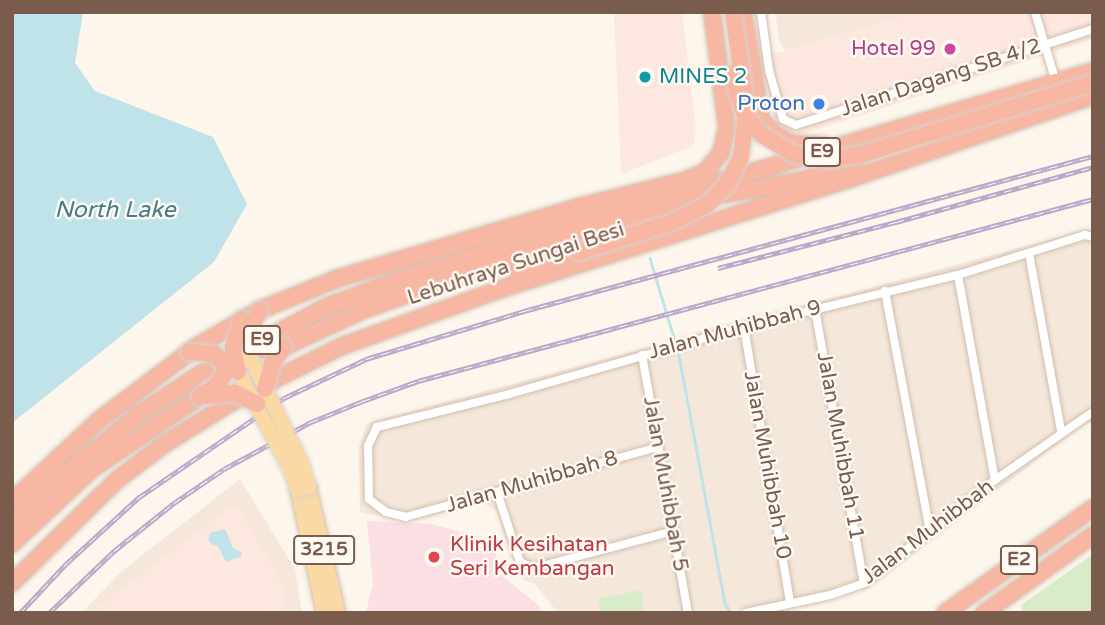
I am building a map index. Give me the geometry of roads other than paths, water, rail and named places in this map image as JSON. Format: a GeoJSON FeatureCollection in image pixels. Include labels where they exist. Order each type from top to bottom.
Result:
{"type":"FeatureCollection","features":[{"type":"Feature","properties":{"kind":"highway"},"geometry":{"type":"LineString","coordinates":[[654,186],[696,167],[707,157],[715,141],[716,117],[703,12]]}},
{"type":"Feature","properties":{"kind":"highway"},"geometry":{"type":"LineString","coordinates":[[12,501],[77,439],[189,352],[242,318],[367,270],[654,186],[697,177],[717,161],[724,145],[727,116],[712,12]]}},
{"type":"Feature","properties":{"kind":"highway"},"geometry":{"type":"LineString","coordinates":[[723,12],[731,74],[744,113],[774,144],[808,158],[851,158],[1093,83]]}},
{"type":"Feature","properties":{"kind":"highway"},"geometry":{"type":"LineString","coordinates":[[375,332],[408,309],[687,216],[708,204],[727,184],[741,156],[747,123],[733,12]]}},
{"type":"Feature","properties":{"kind":"highway"},"geometry":{"type":"LineString","coordinates":[[743,12],[749,59],[764,125],[783,140],[798,146],[853,143]]}},
{"type":"Feature","properties":{"kind":"highway","name":"Lebuhraya Sungai Besi"},"geometry":{"type":"LineString","coordinates":[[12,524],[40,495],[138,415],[200,374],[274,333],[362,293],[553,232],[1093,71]]}},
{"type":"Feature","properties":{"kind":"highway","name":"Lebuhraya Sungai Besi"},"geometry":{"type":"LineString","coordinates":[[12,583],[118,479],[166,443],[245,394],[375,332],[504,288],[849,179],[1093,96]]}},
{"type":"Feature","properties":{"kind":"highway"},"geometry":{"type":"LineString","coordinates":[[260,310],[251,327],[252,342],[264,350],[284,347],[366,309],[453,278],[681,205],[837,172],[910,148],[937,147]]}},
{"type":"Feature","properties":{"kind":"highway"},"geometry":{"type":"LineString","coordinates":[[480,237],[553,232]]}},
{"type":"Feature","properties":{"kind":"highway"},"geometry":{"type":"LineString","coordinates":[[453,278],[564,252],[578,252]]}},
{"type":"Feature","properties":{"kind":"highway"},"geometry":{"type":"LineString","coordinates":[[238,372],[233,348],[242,318]]}},
{"type":"Feature","properties":{"kind":"highway"},"geometry":{"type":"LineString","coordinates":[[265,389],[272,364],[284,347]]}},
{"type":"Feature","properties":{"kind":"highway"},"geometry":{"type":"LineString","coordinates":[[12,544],[32,522],[125,444],[219,383],[225,374],[224,364],[215,354],[189,352]]}},
{"type":"Feature","properties":{"kind":"highway"},"geometry":{"type":"LineString","coordinates":[[199,397],[229,392],[258,404]]}},
{"type":"Feature","properties":{"kind":"highway","name":"E2"},"geometry":{"type":"LineString","coordinates":[[945,613],[1093,508]]}},
{"type":"Feature","properties":{"kind":"highway","name":"E2"},"geometry":{"type":"LineString","coordinates":[[984,613],[1093,535]]}},
{"type":"Feature","properties":{"kind":"main road"},"geometry":{"type":"LineString","coordinates":[[238,372],[240,360],[251,361],[265,389]]}},
{"type":"Feature","properties":{"kind":"main road","name":"3215"},"geometry":{"type":"LineString","coordinates":[[238,372],[303,490],[338,613]]}},
{"type":"Feature","properties":{"kind":"main road","name":"3215"},"geometry":{"type":"LineString","coordinates":[[265,389],[302,464],[303,490],[324,613]]}},
{"type":"Feature","properties":{"kind":"street","name":"Jalan Dagang SB 4/2"},"geometry":{"type":"LineString","coordinates":[[761,12],[769,70],[783,119],[796,125],[1093,29]]}},
{"type":"Feature","properties":{"kind":"street"},"geometry":{"type":"LineString","coordinates":[[1035,12],[1056,82]]}},
{"type":"Feature","properties":{"kind":"street","name":"Jalan Muhibbah 9"},"geometry":{"type":"LineString","coordinates":[[406,517],[386,512],[369,499],[368,446],[377,426],[509,394],[744,327],[958,275],[1086,235],[1093,237]]}},
{"type":"Feature","properties":{"kind":"street"},"geometry":{"type":"LineString","coordinates":[[1029,253],[1061,431]]}},
{"type":"Feature","properties":{"kind":"street"},"geometry":{"type":"LineString","coordinates":[[958,275],[995,480]]}},
{"type":"Feature","properties":{"kind":"street"},"geometry":{"type":"LineString","coordinates":[[885,291],[930,532]]}},
{"type":"Feature","properties":{"kind":"street","name":"Jalan Muhibbah 11"},"geometry":{"type":"LineString","coordinates":[[815,309],[864,583]]}},
{"type":"Feature","properties":{"kind":"street","name":"Jalan Muhibbah 10"},"geometry":{"type":"LineString","coordinates":[[744,327],[790,603]]}},
{"type":"Feature","properties":{"kind":"street","name":"Jalan Muhibbah 5"},"geometry":{"type":"LineString","coordinates":[[642,355],[688,613]]}},
{"type":"Feature","properties":{"kind":"street","name":"Jalan Muhibbah"},"geometry":{"type":"LineString","coordinates":[[748,612],[830,596],[864,583],[995,480],[1061,431],[1093,412]]}},
{"type":"Feature","properties":{"kind":"street","name":"Jalan Muhibbah 8"},"geometry":{"type":"LineString","coordinates":[[406,517],[659,447]]}},
{"type":"Feature","properties":{"kind":"street"},"geometry":{"type":"LineString","coordinates":[[497,492],[520,562],[534,568],[674,531]]}},
{"type":"Feature","properties":{"kind":"water","name":"North Lake"},"geometry":{"type":"Polygon","coordinates":[[[12,12],[83,12],[75,63],[95,91],[213,137],[247,204],[214,262],[12,423],[12,12]]]}},
{"type":"Feature","properties":{"kind":"water"},"geometry":{"type":"Polygon","coordinates":[[[225,529],[233,548],[241,552],[242,556],[226,562],[218,546],[212,545],[208,539],[210,533],[225,529]]]}},
{"type":"Feature","properties":{"kind":"waterway"},"geometry":{"type":"LineString","coordinates":[[650,258],[674,338]]}},
{"type":"Feature","properties":{"kind":"waterway"},"geometry":{"type":"LineString","coordinates":[[679,355],[725,603],[731,613]]}},
{"type":"Feature","properties":{"kind":"railway"},"geometry":{"type":"LineString","coordinates":[[20,613],[66,564],[138,498],[284,398],[366,359],[524,311],[1093,156]]}},
{"type":"Feature","properties":{"kind":"railway"},"geometry":{"type":"LineString","coordinates":[[718,268],[1093,167]]}},
{"type":"Feature","properties":{"kind":"railway"},"geometry":{"type":"LineString","coordinates":[[49,613],[114,551],[174,503],[224,469],[311,422],[363,401],[418,381],[1093,199]]}},
{"type":"Feature","properties":{"kind":"place","name":"Hotel 99"},"geometry":{"type":"Point","coordinates":[950,49]}},
{"type":"Feature","properties":{"kind":"place","name":"MINES 2"},"geometry":{"type":"Point","coordinates":[645,77]}},
{"type":"Feature","properties":{"kind":"place","name":"Proton"},"geometry":{"type":"Point","coordinates":[819,104]}},
{"type":"Feature","properties":{"kind":"place","name":"Klinik Kesihatan Seri Kembangan"},"geometry":{"type":"Point","coordinates":[434,557]}}]}
